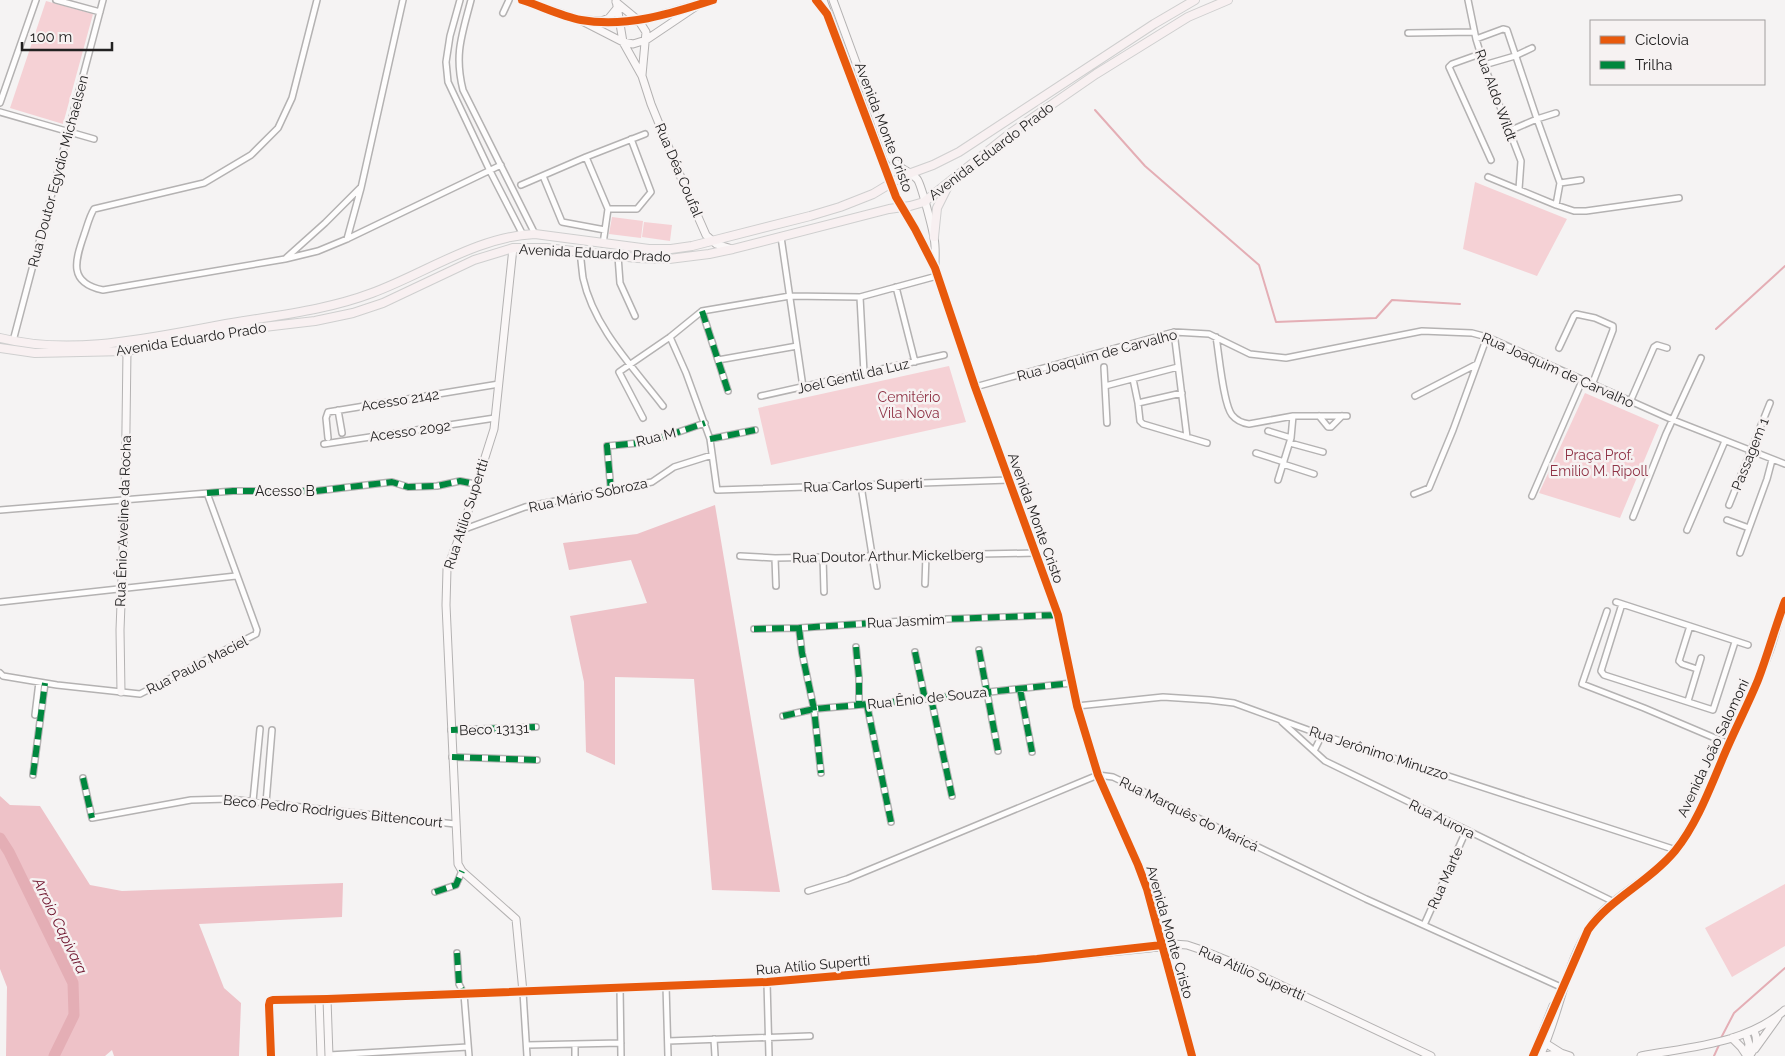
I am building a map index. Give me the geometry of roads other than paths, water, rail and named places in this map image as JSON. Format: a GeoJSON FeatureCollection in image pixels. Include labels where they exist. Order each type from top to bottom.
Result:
{"type":"FeatureCollection","features":[{"type":"Feature","properties":{"kind":"main road"},"geometry":{"type":"LineString","coordinates":[[525,0],[580,20],[623,42],[633,44],[646,40],[698,5]]}},
{"type":"Feature","properties":{"kind":"main road"},"geometry":{"type":"LineString","coordinates":[[580,20],[601,22],[639,21],[713,0]]}},
{"type":"Feature","properties":{"kind":"main road"},"geometry":{"type":"LineString","coordinates":[[816,0],[827,14]]}},
{"type":"Feature","properties":{"kind":"main road","name":"Avenida Monte Cristo"},"geometry":{"type":"LineString","coordinates":[[823,0],[896,198],[903,207],[936,272],[975,387],[1037,553],[1058,615],[1077,706],[1098,775],[1138,865],[1192,1056]]}},
{"type":"Feature","properties":{"kind":"main road","name":"Avenida Monte Cristo"},"geometry":{"type":"LineString","coordinates":[[834,0],[891,158],[902,170],[910,173],[919,181],[921,186],[934,236],[936,272]]}},
{"type":"Feature","properties":{"kind":"main road","name":"Avenida Eduardo Prado"},"geometry":{"type":"LineString","coordinates":[[0,348],[35,353],[127,351],[212,333],[315,321],[353,313],[383,303],[474,260],[513,248],[546,248],[618,256],[669,259],[733,249],[924,202],[1012,132],[1096,74],[1188,17],[1228,0]]}},
{"type":"Feature","properties":{"kind":"main road","name":"Avenida Eduardo Prado"},"geometry":{"type":"LineString","coordinates":[[0,338],[44,345],[107,343],[278,317],[368,295],[468,251],[523,235],[535,234],[603,244],[664,249],[692,246],[826,212],[873,194],[903,176],[933,165],[959,152],[1192,1]]}},
{"type":"Feature","properties":{"kind":"main road"},"geometry":{"type":"LineString","coordinates":[[601,22],[609,18],[616,3]]}},
{"type":"Feature","properties":{"kind":"main road","name":"Rua Déa Coufal"},"geometry":{"type":"LineString","coordinates":[[616,3],[639,21],[646,32],[642,76]]}},
{"type":"Feature","properties":{"kind":"main road","name":"Rua Déa Coufal"},"geometry":{"type":"LineString","coordinates":[[616,3],[621,22],[623,42],[642,76],[651,104],[684,185],[706,235],[711,241]]}},
{"type":"Feature","properties":{"kind":"main road"},"geometry":{"type":"LineString","coordinates":[[934,236],[936,208],[949,184]]}},
{"type":"Feature","properties":{"kind":"main road"},"geometry":{"type":"LineString","coordinates":[[711,241],[720,246],[733,249]]}},
{"type":"Feature","properties":{"kind":"main road","name":"Rua Atílio Supertti"},"geometry":{"type":"LineString","coordinates":[[462,871],[458,864],[455,824],[446,605],[447,569],[462,530],[494,428],[513,248]]}},
{"type":"Feature","properties":{"kind":"main road"},"geometry":{"type":"LineString","coordinates":[[368,295],[372,307]]}},
{"type":"Feature","properties":{"kind":"main road"},"geometry":{"type":"LineString","coordinates":[[312,309],[315,321]]}},
{"type":"Feature","properties":{"kind":"main road"},"geometry":{"type":"LineString","coordinates":[[127,351],[136,344],[153,336]]}},
{"type":"Feature","properties":{"kind":"main road"},"geometry":{"type":"LineString","coordinates":[[127,340],[127,351]]}},
{"type":"Feature","properties":{"kind":"main road","name":"Rua Ênio Aveline da Rocha"},"geometry":{"type":"LineString","coordinates":[[121,692],[127,351]]}},
{"type":"Feature","properties":{"kind":"main road","name":"Avenida João Salomoni"},"geometry":{"type":"LineString","coordinates":[[1540,1054],[1555,1003],[1588,930],[1595,920],[1614,902],[1649,877],[1676,850],[1701,809],[1757,682],[1779,623],[1785,601]]}},
{"type":"Feature","properties":{"kind":"main road","name":"Avenida João Salomoni"},"geometry":{"type":"LineString","coordinates":[[1779,623],[1785,612]]}},
{"type":"Feature","properties":{"kind":"main road"},"geometry":{"type":"LineString","coordinates":[[462,871],[516,919],[523,992]]}},
{"type":"Feature","properties":{"kind":"main road","name":"Rua Atílio Supertti"},"geometry":{"type":"LineString","coordinates":[[323,999],[767,982],[1029,960],[1162,945],[1187,945],[1236,964],[1430,1056]]}},
{"type":"Feature","properties":{"kind":"main road"},"geometry":{"type":"LineString","coordinates":[[323,999],[326,1056]]}},
{"type":"Feature","properties":{"kind":"main road"},"geometry":{"type":"LineString","coordinates":[[1641,1056],[1746,1034],[1754,1031],[1785,1010]]}},
{"type":"Feature","properties":{"kind":"main road"},"geometry":{"type":"LineString","coordinates":[[1748,1056],[1779,1015]]}},
{"type":"Feature","properties":{"kind":"main road"},"geometry":{"type":"LineString","coordinates":[[1754,1031],[1757,1038],[1755,1049]]}},
{"type":"Feature","properties":{"kind":"main road"},"geometry":{"type":"LineString","coordinates":[[1746,1034],[1749,1044],[1748,1056]]}},
{"type":"Feature","properties":{"kind":"main road"},"geometry":{"type":"LineString","coordinates":[[1732,1038],[1748,1056]]}},
{"type":"Feature","properties":{"kind":"main road"},"geometry":{"type":"LineString","coordinates":[[1543,1042],[1570,1056]]}},
{"type":"Feature","properties":{"kind":"main road"},"geometry":{"type":"LineString","coordinates":[[1540,1054],[1561,1052]]}},
{"type":"Feature","properties":{"kind":"street"},"geometry":{"type":"LineString","coordinates":[[0,103],[36,0]]}},
{"type":"Feature","properties":{"kind":"street"},"geometry":{"type":"LineString","coordinates":[[56,0],[100,12]]}},
{"type":"Feature","properties":{"kind":"street","name":"Rua Doutor Egydio Michaelsen"},"geometry":{"type":"LineString","coordinates":[[13,341],[103,0]]}},
{"type":"Feature","properties":{"kind":"street"},"geometry":{"type":"LineString","coordinates":[[317,0],[292,98],[278,128],[251,155],[204,183],[94,209],[76,264],[78,275],[86,283],[93,288],[103,290],[285,259],[318,251],[501,165]]}},
{"type":"Feature","properties":{"kind":"street"},"geometry":{"type":"LineString","coordinates":[[347,239],[361,188],[403,0]]}},
{"type":"Feature","properties":{"kind":"street"},"geometry":{"type":"LineString","coordinates":[[460,0],[450,36],[446,62],[448,82],[523,235]]}},
{"type":"Feature","properties":{"kind":"street"},"geometry":{"type":"LineString","coordinates":[[471,0],[460,42],[458,70],[463,90],[535,234]]}},
{"type":"Feature","properties":{"kind":"street"},"geometry":{"type":"LineString","coordinates":[[503,13],[509,0]]}},
{"type":"Feature","properties":{"kind":"street","name":"Rua Aldo Wildt"},"geometry":{"type":"LineString","coordinates":[[1468,0],[1480,54],[1522,161],[1519,189]]}},
{"type":"Feature","properties":{"kind":"street"},"geometry":{"type":"LineString","coordinates":[[1476,39],[1506,30],[1560,183],[1556,205]]}},
{"type":"Feature","properties":{"kind":"street"},"geometry":{"type":"LineString","coordinates":[[1408,33],[1474,32]]}},
{"type":"Feature","properties":{"kind":"street"},"geometry":{"type":"LineString","coordinates":[[1484,65],[1515,56],[1532,48]]}},
{"type":"Feature","properties":{"kind":"street"},"geometry":{"type":"LineString","coordinates":[[1480,54],[1452,64],[1450,67],[1491,160]]}},
{"type":"Feature","properties":{"kind":"street"},"geometry":{"type":"LineString","coordinates":[[0,112],[94,139]]}},
{"type":"Feature","properties":{"kind":"street"},"geometry":{"type":"LineString","coordinates":[[1509,131],[1556,113]]}},
{"type":"Feature","properties":{"kind":"street"},"geometry":{"type":"LineString","coordinates":[[521,186],[586,157],[645,134]]}},
{"type":"Feature","properties":{"kind":"street"},"geometry":{"type":"LineString","coordinates":[[608,209],[636,209],[651,192],[631,139]]}},
{"type":"Feature","properties":{"kind":"street"},"geometry":{"type":"LineString","coordinates":[[586,157],[608,209],[603,244]]}},
{"type":"Feature","properties":{"kind":"street"},"geometry":{"type":"LineString","coordinates":[[544,176],[562,222],[604,231]]}},
{"type":"Feature","properties":{"kind":"street"},"geometry":{"type":"LineString","coordinates":[[1488,177],[1574,211],[1679,198]]}},
{"type":"Feature","properties":{"kind":"street"},"geometry":{"type":"LineString","coordinates":[[1560,183],[1581,180]]}},
{"type":"Feature","properties":{"kind":"street"},"geometry":{"type":"LineString","coordinates":[[285,259],[326,223],[361,188]]}},
{"type":"Feature","properties":{"kind":"street"},"geometry":{"type":"LineString","coordinates":[[781,237],[803,388]]}},
{"type":"Feature","properties":{"kind":"street"},"geometry":{"type":"LineString","coordinates":[[580,251],[584,280],[598,317],[630,364],[663,406]]}},
{"type":"Feature","properties":{"kind":"street"},"geometry":{"type":"LineString","coordinates":[[618,256],[620,283],[635,316]]}},
{"type":"Feature","properties":{"kind":"street"},"geometry":{"type":"LineString","coordinates":[[643,418],[618,372],[670,337],[702,311],[790,296],[860,297],[896,287],[936,272]]}},
{"type":"Feature","properties":{"kind":"street"},"geometry":{"type":"LineString","coordinates":[[896,287],[915,362]]}},
{"type":"Feature","properties":{"kind":"street"},"geometry":{"type":"LineString","coordinates":[[860,297],[864,373]]}},
{"type":"Feature","properties":{"kind":"street"},"geometry":{"type":"LineString","coordinates":[[702,311],[728,391]]}},
{"type":"Feature","properties":{"kind":"street"},"geometry":{"type":"LineString","coordinates":[[1558,348],[1576,314],[1595,318],[1613,326],[1592,385]]}},
{"type":"Feature","properties":{"kind":"street","name":"Rua Joaquim de Carvalho"},"geometry":{"type":"LineString","coordinates":[[975,387],[1174,332],[1209,334],[1250,354],[1286,358],[1422,331],[1472,333],[1487,337],[1672,420],[1785,464]]}},
{"type":"Feature","properties":{"kind":"street"},"geometry":{"type":"LineString","coordinates":[[1174,332],[1187,437]]}},
{"type":"Feature","properties":{"kind":"street"},"geometry":{"type":"LineString","coordinates":[[670,337],[705,423],[712,455]]}},
{"type":"Feature","properties":{"kind":"street"},"geometry":{"type":"LineString","coordinates":[[1216,337],[1226,400],[1231,414],[1242,423],[1249,424],[1294,416],[1319,416],[1345,416],[1331,427],[1328,427],[1319,416]]}},
{"type":"Feature","properties":{"kind":"street"},"geometry":{"type":"LineString","coordinates":[[1414,494],[1429,488],[1453,430],[1487,337]]}},
{"type":"Feature","properties":{"kind":"street"},"geometry":{"type":"LineString","coordinates":[[1630,402],[1654,347],[1657,345],[1667,348]]}},
{"type":"Feature","properties":{"kind":"street"},"geometry":{"type":"LineString","coordinates":[[718,360],[797,346]]}},
{"type":"Feature","properties":{"kind":"street","name":"Joel Gentil da Luz"},"geometry":{"type":"LineString","coordinates":[[761,396],[944,356]]}},
{"type":"Feature","properties":{"kind":"street"},"geometry":{"type":"LineString","coordinates":[[1632,517],[1672,420],[1702,358]]}},
{"type":"Feature","properties":{"kind":"street"},"geometry":{"type":"LineString","coordinates":[[1415,396],[1477,364]]}},
{"type":"Feature","properties":{"kind":"street"},"geometry":{"type":"LineString","coordinates":[[1104,367],[1106,423]]}},
{"type":"Feature","properties":{"kind":"street"},"geometry":{"type":"LineString","coordinates":[[1105,386],[1178,367]]}},
{"type":"Feature","properties":{"kind":"street"},"geometry":{"type":"LineString","coordinates":[[1133,379],[1140,421],[1143,424],[1207,443]]}},
{"type":"Feature","properties":{"kind":"street"},"geometry":{"type":"LineString","coordinates":[[1532,496],[1582,381]]}},
{"type":"Feature","properties":{"kind":"street","name":"Acesso 2142"},"geometry":{"type":"LineString","coordinates":[[338,410],[499,384]]}},
{"type":"Feature","properties":{"kind":"street"},"geometry":{"type":"LineString","coordinates":[[1138,403],[1182,393]]}},
{"type":"Feature","properties":{"kind":"street","name":"Passagem 1"},"geometry":{"type":"LineString","coordinates":[[1729,506],[1770,403]]}},
{"type":"Feature","properties":{"kind":"street"},"geometry":{"type":"LineString","coordinates":[[328,438],[326,414],[328,412],[338,410],[342,433]]}},
{"type":"Feature","properties":{"kind":"street"},"geometry":{"type":"LineString","coordinates":[[1278,480],[1290,441],[1294,416]]}},
{"type":"Feature","properties":{"kind":"street","name":"Acesso 2092"},"geometry":{"type":"LineString","coordinates":[[324,444],[495,418]]}},
{"type":"Feature","properties":{"kind":"street","name":"Rua M"},"geometry":{"type":"LineString","coordinates":[[611,491],[607,447],[649,442],[705,423]]}},
{"type":"Feature","properties":{"kind":"street"},"geometry":{"type":"LineString","coordinates":[[710,439],[755,430]]}},
{"type":"Feature","properties":{"kind":"street"},"geometry":{"type":"LineString","coordinates":[[1268,431],[1290,441],[1324,452]]}},
{"type":"Feature","properties":{"kind":"street"},"geometry":{"type":"LineString","coordinates":[[1688,530],[1724,440]]}},
{"type":"Feature","properties":{"kind":"street"},"geometry":{"type":"LineString","coordinates":[[1256,453],[1314,474]]}},
{"type":"Feature","properties":{"kind":"street","name":"Rua Carlos Superti"},"geometry":{"type":"LineString","coordinates":[[712,455],[717,490],[1009,480]]}},
{"type":"Feature","properties":{"kind":"street","name":"Rua Mário Sobroza"},"geometry":{"type":"LineString","coordinates":[[462,530],[526,507],[652,482],[674,468],[712,455]]}},
{"type":"Feature","properties":{"kind":"street"},"geometry":{"type":"LineString","coordinates":[[1740,553],[1768,479],[1772,460]]}},
{"type":"Feature","properties":{"kind":"street","name":"Acesso B"},"geometry":{"type":"LineString","coordinates":[[0,510],[207,493],[316,491],[392,482],[408,487],[460,481],[475,484]]}},
{"type":"Feature","properties":{"kind":"street"},"geometry":{"type":"LineString","coordinates":[[862,486],[877,586]]}},
{"type":"Feature","properties":{"kind":"street"},"geometry":{"type":"LineString","coordinates":[[0,602],[236,576],[207,493]]}},
{"type":"Feature","properties":{"kind":"street"},"geometry":{"type":"LineString","coordinates":[[1727,520],[1749,528]]}},
{"type":"Feature","properties":{"kind":"street","name":"Rua Doutor Arthur Mickelberg"},"geometry":{"type":"LineString","coordinates":[[740,556],[776,558],[1037,553]]}},
{"type":"Feature","properties":{"kind":"street"},"geometry":{"type":"LineString","coordinates":[[925,584],[926,555]]}},
{"type":"Feature","properties":{"kind":"street"},"geometry":{"type":"LineString","coordinates":[[823,557],[824,592]]}},
{"type":"Feature","properties":{"kind":"street"},"geometry":{"type":"LineString","coordinates":[[776,558],[776,586]]}},
{"type":"Feature","properties":{"kind":"street","name":"Rua Paulo Maciel"},"geometry":{"type":"LineString","coordinates":[[0,673],[4,676],[42,683],[140,694],[258,632],[236,576]]}},
{"type":"Feature","properties":{"kind":"street"},"geometry":{"type":"LineString","coordinates":[[1735,642],[1714,708],[1710,710],[1688,701],[1640,690],[1604,675],[1602,672],[1619,603],[1748,645]]}},
{"type":"Feature","properties":{"kind":"street"},"geometry":{"type":"LineString","coordinates":[[1607,611],[1582,684],[1635,704],[1729,744]]}},
{"type":"Feature","properties":{"kind":"street","name":"Rua Jasmim"},"geometry":{"type":"LineString","coordinates":[[754,629],[1058,615]]}},
{"type":"Feature","properties":{"kind":"street"},"geometry":{"type":"LineString","coordinates":[[1690,626],[1680,661],[1682,664],[1697,669]]}},
{"type":"Feature","properties":{"kind":"street"},"geometry":{"type":"LineString","coordinates":[[799,628],[802,653],[814,709],[821,773]]}},
{"type":"Feature","properties":{"kind":"street"},"geometry":{"type":"LineString","coordinates":[[856,647],[860,678],[859,705]]}},
{"type":"Feature","properties":{"kind":"street"},"geometry":{"type":"LineString","coordinates":[[979,650],[998,751]]}},
{"type":"Feature","properties":{"kind":"street"},"geometry":{"type":"LineString","coordinates":[[915,652],[952,796]]}},
{"type":"Feature","properties":{"kind":"street"},"geometry":{"type":"LineString","coordinates":[[1688,701],[1700,658]]}},
{"type":"Feature","properties":{"kind":"street"},"geometry":{"type":"LineString","coordinates":[[35,715],[42,683]]}},
{"type":"Feature","properties":{"kind":"street"},"geometry":{"type":"LineString","coordinates":[[33,775],[42,683]]}},
{"type":"Feature","properties":{"kind":"street","name":"Rua Ênio de Souza"},"geometry":{"type":"LineString","coordinates":[[783,716],[814,709],[1072,683]]}},
{"type":"Feature","properties":{"kind":"street"},"geometry":{"type":"LineString","coordinates":[[1020,688],[1032,752]]}},
{"type":"Feature","properties":{"kind":"street","name":"Rua Jerônimo Minuzzo"},"geometry":{"type":"LineString","coordinates":[[1077,706],[1163,697],[1234,703],[1322,734],[1676,850]]}},
{"type":"Feature","properties":{"kind":"street"},"geometry":{"type":"LineString","coordinates":[[867,705],[891,822]]}},
{"type":"Feature","properties":{"kind":"street","name":"Rua Aurora"},"geometry":{"type":"LineString","coordinates":[[1280,720],[1325,761],[1614,902]]}},
{"type":"Feature","properties":{"kind":"street","name":"Beco 13131"},"geometry":{"type":"LineString","coordinates":[[451,730],[536,727]]}},
{"type":"Feature","properties":{"kind":"street"},"geometry":{"type":"LineString","coordinates":[[253,801],[260,729]]}},
{"type":"Feature","properties":{"kind":"street"},"geometry":{"type":"LineString","coordinates":[[266,803],[272,730]]}},
{"type":"Feature","properties":{"kind":"street"},"geometry":{"type":"LineString","coordinates":[[1314,751],[1322,734]]}},
{"type":"Feature","properties":{"kind":"street"},"geometry":{"type":"LineString","coordinates":[[452,758],[538,760]]}},
{"type":"Feature","properties":{"kind":"street"},"geometry":{"type":"LineString","coordinates":[[808,891],[847,879],[1098,775]]}},
{"type":"Feature","properties":{"kind":"street","name":"Rua Marquês do Maricá"},"geometry":{"type":"LineString","coordinates":[[1098,775],[1113,777],[1357,895],[1563,988]]}},
{"type":"Feature","properties":{"kind":"street","name":"Beco Pedro Rodrigues Bittencourt"},"geometry":{"type":"LineString","coordinates":[[83,778],[92,818],[191,800],[229,798],[455,824]]}},
{"type":"Feature","properties":{"kind":"street","name":"Rua Marte"},"geometry":{"type":"LineString","coordinates":[[1424,925],[1466,830]]}},
{"type":"Feature","properties":{"kind":"street","name":"Rua Atílio Supertti"},"geometry":{"type":"LineString","coordinates":[[435,892],[456,885],[462,871]]}},
{"type":"Feature","properties":{"kind":"street"},"geometry":{"type":"LineString","coordinates":[[457,953],[459,984],[464,994],[468,1056]]}},
{"type":"Feature","properties":{"kind":"street"},"geometry":{"type":"LineString","coordinates":[[767,982],[769,1056]]}},
{"type":"Feature","properties":{"kind":"street"},"geometry":{"type":"LineString","coordinates":[[666,986],[668,1056]]}},
{"type":"Feature","properties":{"kind":"street"},"geometry":{"type":"LineString","coordinates":[[620,987],[621,1056]]}},
{"type":"Feature","properties":{"kind":"street"},"geometry":{"type":"LineString","coordinates":[[523,992],[527,1056]]}},
{"type":"Feature","properties":{"kind":"street"},"geometry":{"type":"LineString","coordinates":[[271,1056],[270,1000],[323,999]]}},
{"type":"Feature","properties":{"kind":"street"},"geometry":{"type":"LineString","coordinates":[[668,1041],[810,1036]]}},
{"type":"Feature","properties":{"kind":"street"},"geometry":{"type":"LineString","coordinates":[[714,1039],[715,1056]]}},
{"type":"Feature","properties":{"kind":"street"},"geometry":{"type":"LineString","coordinates":[[526,1045],[621,1043]]}},
{"type":"Feature","properties":{"kind":"street"},"geometry":{"type":"LineString","coordinates":[[574,1044],[575,1056]]}},
{"type":"Feature","properties":{"kind":"street"},"geometry":{"type":"LineString","coordinates":[[326,1056],[468,1047]]}},
{"type":"Feature","properties":{"kind":"street"},"geometry":{"type":"LineString","coordinates":[[422,1050],[423,1056]]}},
{"type":"Feature","properties":{"kind":"waterway"},"geometry":{"type":"LineString","coordinates":[[1095,110],[1145,166],[1259,265],[1276,322],[1376,318],[1392,300],[1460,304]]}},
{"type":"Feature","properties":{"kind":"waterway"},"geometry":{"type":"LineString","coordinates":[[1716,329],[1785,266]]}},
{"type":"Feature","properties":{"kind":"waterway","name":"Arroio Capivara"},"geometry":{"type":"LineString","coordinates":[[0,838],[9,852],[73,983],[74,1015],[54,1056]]}},
{"type":"Feature","properties":{"kind":"waterway"},"geometry":{"type":"LineString","coordinates":[[1721,1038],[1734,1013],[1785,968]]}},
{"type":"Feature","properties":{"kind":"waterway"},"geometry":{"type":"LineString","coordinates":[[1714,1056],[1719,1045]]}},
{"type":"Feature","properties":{"kind":"park label","name":"Cemitério Vila Nova"},"geometry":{"type":"Point","coordinates":[909,406]}},
{"type":"Feature","properties":{"kind":"park label","name":"Praça Prof. Emilio M. Ripoll"},"geometry":{"type":"Point","coordinates":[1599,464]}}]}
